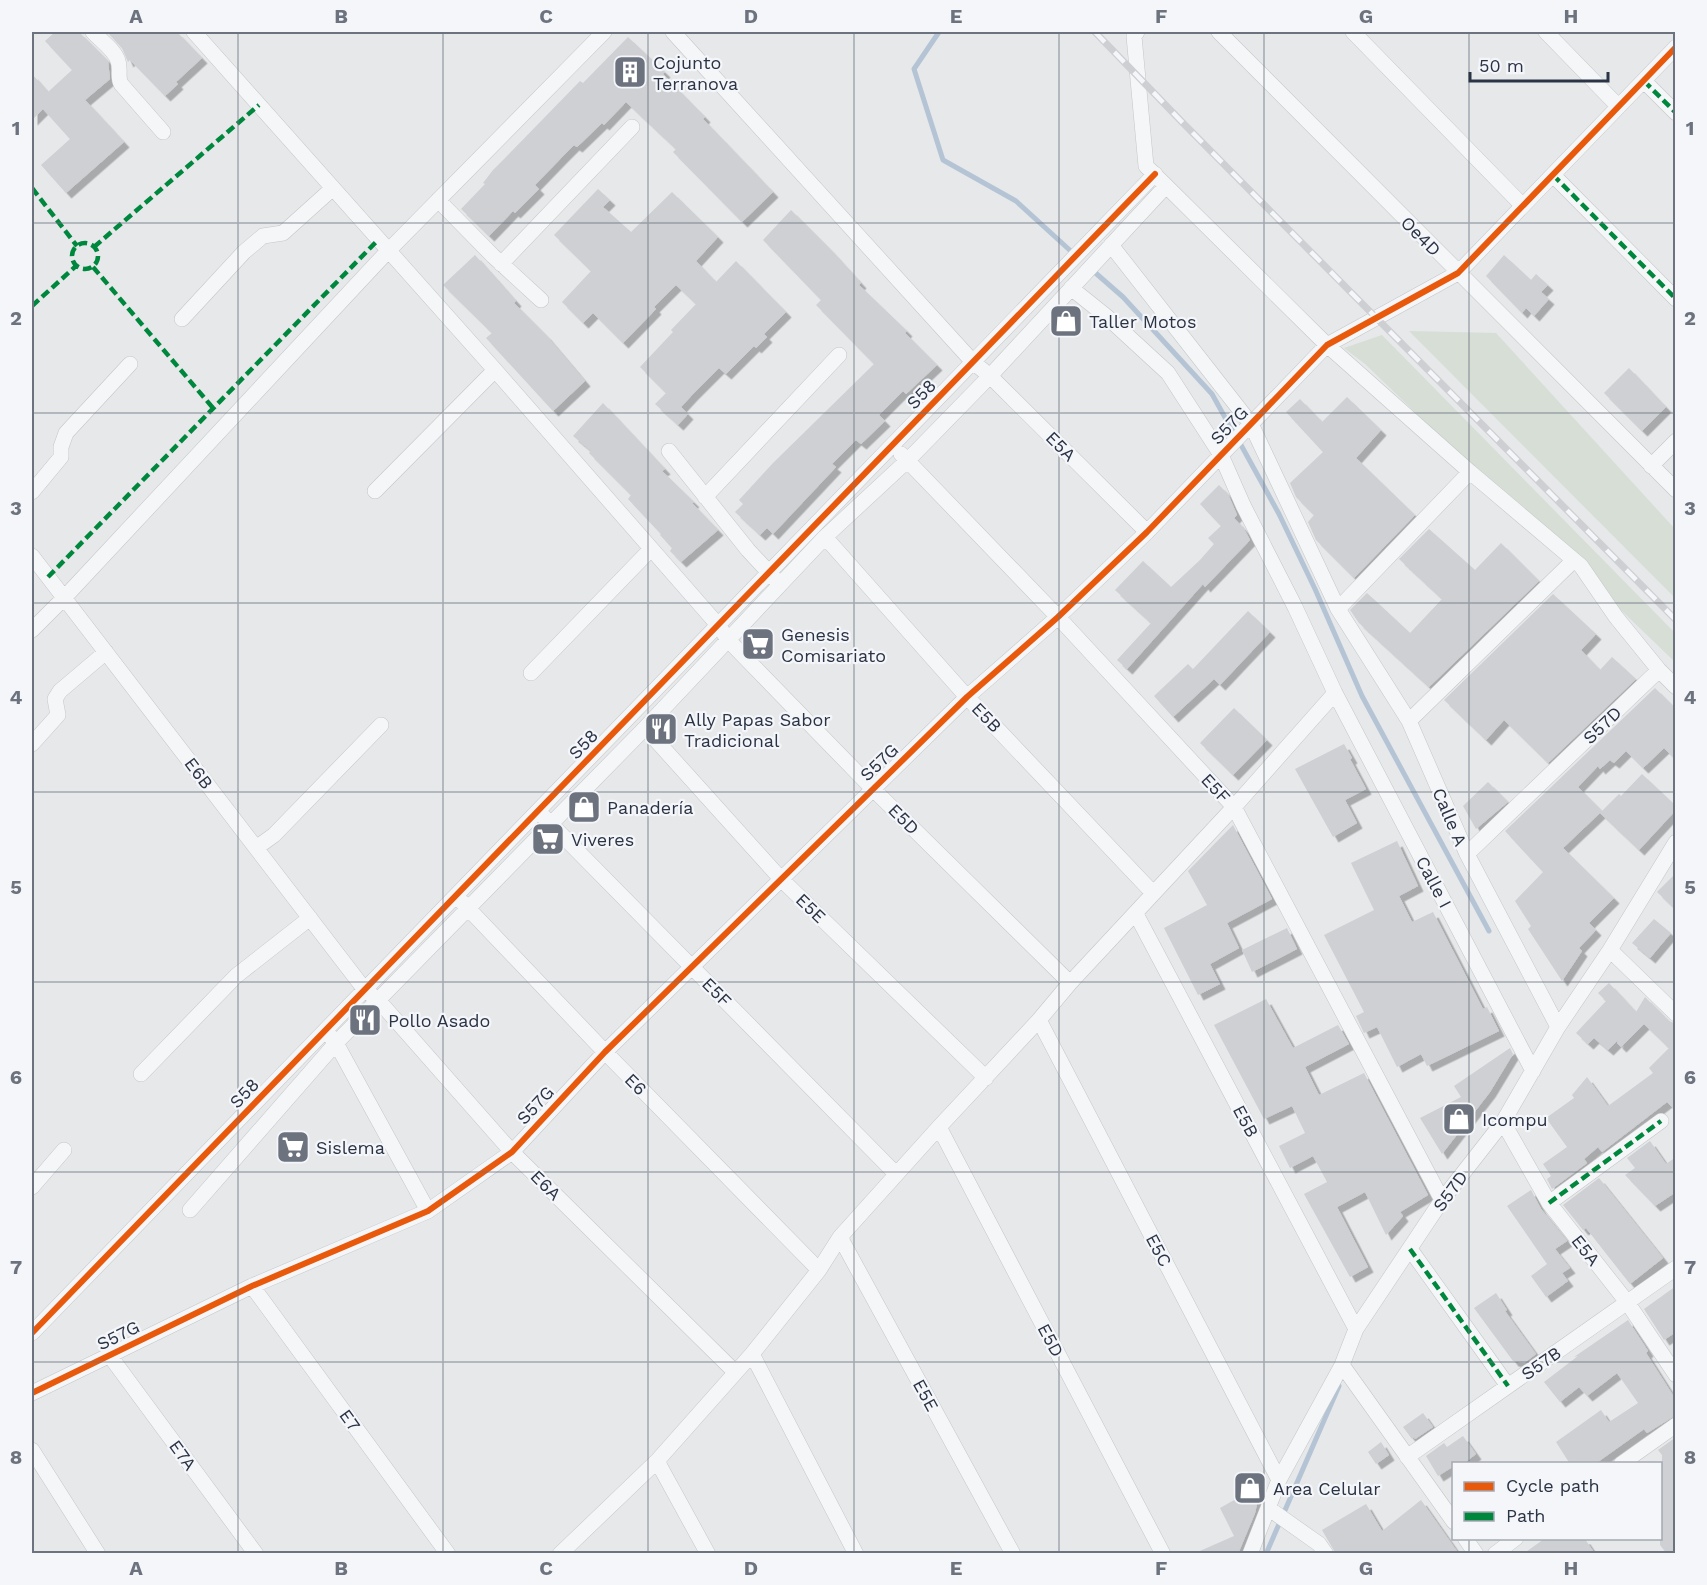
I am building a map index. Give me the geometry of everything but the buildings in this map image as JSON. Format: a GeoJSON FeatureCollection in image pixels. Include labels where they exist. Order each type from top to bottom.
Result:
{"type":"FeatureCollection","features":[{"type":"Feature","properties":{"kind":"street"},"geometry":{"type":"LineString","coordinates":[[93,32],[117,58],[121,84],[163,132]]}},
{"type":"Feature","properties":{"kind":"street","name":"E5D"},"geometry":{"type":"LineString","coordinates":[[194,32],[495,370],[718,625],[729,641],[873,789],[1070,983]]}},
{"type":"Feature","properties":{"kind":"street"},"geometry":{"type":"LineString","coordinates":[[32,630],[388,251],[604,32]]}},
{"type":"Feature","properties":{"kind":"street","name":"E5A"},"geometry":{"type":"LineString","coordinates":[[673,32],[973,362],[990,376],[1148,532]]}},
{"type":"Feature","properties":{"kind":"street","name":"Oe4D"},"geometry":{"type":"LineString","coordinates":[[1219,32],[1676,490]]}},
{"type":"Feature","properties":{"kind":"street"},"geometry":{"type":"LineString","coordinates":[[1353,32],[1522,205]]}},
{"type":"Feature","properties":{"kind":"street"},"geometry":{"type":"LineString","coordinates":[[1546,32],[1618,106]]}},
{"type":"Feature","properties":{"kind":"street"},"geometry":{"type":"LineString","coordinates":[[1135,33],[1146,166],[1327,345],[1470,472],[1581,566],[1616,617],[1659,670],[1676,687]]}},
{"type":"Feature","properties":{"kind":"street","name":"S57G"},"geometry":{"type":"LineString","coordinates":[[32,1393],[252,1286],[428,1211],[512,1152],[605,1052],[967,696],[1058,617],[1148,532],[1327,345],[1458,273],[1676,47]]}},
{"type":"Feature","properties":{"kind":"street"},"geometry":{"type":"LineString","coordinates":[[1644,81],[1676,113]]}},
{"type":"Feature","properties":{"kind":"street"},"geometry":{"type":"LineString","coordinates":[[501,264],[632,127]]}},
{"type":"Feature","properties":{"kind":"street","name":"S58"},"geometry":{"type":"LineString","coordinates":[[32,1333],[1155,174]]}},
{"type":"Feature","properties":{"kind":"street"},"geometry":{"type":"LineString","coordinates":[[1553,175],[1676,299]]}},
{"type":"Feature","properties":{"kind":"street","name":"S58"},"geometry":{"type":"LineString","coordinates":[[190,1210],[336,1043],[645,728],[825,537],[908,460],[990,376],[1166,186]]}},
{"type":"Feature","properties":{"kind":"street"},"geometry":{"type":"LineString","coordinates":[[182,319],[263,236],[283,233],[333,189]]}},
{"type":"Feature","properties":{"kind":"street"},"geometry":{"type":"LineString","coordinates":[[438,200],[501,264],[541,300]]}},
{"type":"Feature","properties":{"kind":"street","name":"Calle A"},"geometry":{"type":"LineString","coordinates":[[1112,245],[1251,424],[1338,609],[1409,721],[1467,854],[1558,1027]]}},
{"type":"Feature","properties":{"kind":"street","name":"Calle I"},"geometry":{"type":"LineString","coordinates":[[1071,288],[1106,316],[1168,373],[1221,455],[1243,506],[1335,693],[1533,1071]]}},
{"type":"Feature","properties":{"kind":"street"},"geometry":{"type":"LineString","coordinates":[[705,497],[839,355]]}},
{"type":"Feature","properties":{"kind":"street"},"geometry":{"type":"LineString","coordinates":[[32,492],[61,457],[61,447],[66,433],[130,364]]}},
{"type":"Feature","properties":{"kind":"street"},"geometry":{"type":"LineString","coordinates":[[375,491],[495,370]]}},
{"type":"Feature","properties":{"kind":"street"},"geometry":{"type":"LineString","coordinates":[[1651,466],[1676,441]]}},
{"type":"Feature","properties":{"kind":"street","name":"E5F"},"geometry":{"type":"LineString","coordinates":[[892,446],[1058,617],[1234,807],[1442,1200]]}},
{"type":"Feature","properties":{"kind":"street"},"geometry":{"type":"LineString","coordinates":[[669,451],[705,497],[781,585]]}},
{"type":"Feature","properties":{"kind":"street"},"geometry":{"type":"LineString","coordinates":[[1338,609],[1470,472]]}},
{"type":"Feature","properties":{"kind":"street","name":"E5B"},"geometry":{"type":"LineString","coordinates":[[825,537],[967,696],[1153,893]]}},
{"type":"Feature","properties":{"kind":"street"},"geometry":{"type":"LineString","coordinates":[[531,673],[651,549]]}},
{"type":"Feature","properties":{"kind":"street","name":"E6B"},"geometry":{"type":"LineString","coordinates":[[32,556],[365,990]]}},
{"type":"Feature","properties":{"kind":"street"},"geometry":{"type":"LineString","coordinates":[[1409,721],[1574,560]]}},
{"type":"Feature","properties":{"kind":"street"},"geometry":{"type":"LineString","coordinates":[[32,744],[58,715],[55,699],[60,691],[106,652]]}},
{"type":"Feature","properties":{"kind":"street","name":"S57D"},"geometry":{"type":"LineString","coordinates":[[1467,854],[1659,670]]}},
{"type":"Feature","properties":{"kind":"street"},"geometry":{"type":"LineString","coordinates":[[567,1550],[657,1461],[752,1353],[819,1270],[840,1237],[1040,1020],[1070,983],[1234,807],[1335,693]]}},
{"type":"Feature","properties":{"kind":"street"},"geometry":{"type":"LineString","coordinates":[[256,848],[274,835],[381,725]]}},
{"type":"Feature","properties":{"kind":"street","name":"E5E"},"geometry":{"type":"LineString","coordinates":[[645,728],[781,879],[986,1078]]}},
{"type":"Feature","properties":{"kind":"street","name":"E5F"},"geometry":{"type":"LineString","coordinates":[[538,811],[896,1174]]}},
{"type":"Feature","properties":{"kind":"street","name":"S57D"},"geometry":{"type":"LineString","coordinates":[[1250,1554],[1280,1480],[1342,1365],[1356,1329],[1442,1200],[1503,1122],[1558,1027],[1610,950],[1674,847]]}},
{"type":"Feature","properties":{"kind":"street","name":"E6"},"geometry":{"type":"LineString","coordinates":[[456,896],[819,1270]]}},
{"type":"Feature","properties":{"kind":"street","name":"E5B"},"geometry":{"type":"LineString","coordinates":[[1136,914],[1356,1329]]}},
{"type":"Feature","properties":{"kind":"street"},"geometry":{"type":"LineString","coordinates":[[141,1074],[236,976],[310,918]]}},
{"type":"Feature","properties":{"kind":"street"},"geometry":{"type":"LineString","coordinates":[[1610,950],[1676,1014]]}},
{"type":"Feature","properties":{"kind":"street","name":"E6A"},"geometry":{"type":"LineString","coordinates":[[365,990],[378,1000],[512,1152],[735,1372]]}},
{"type":"Feature","properties":{"kind":"street","name":"E5C"},"geometry":{"type":"LineString","coordinates":[[1040,1020],[1280,1480]]}},
{"type":"Feature","properties":{"kind":"street"},"geometry":{"type":"LineString","coordinates":[[326,1031],[336,1043],[428,1211]]}},
{"type":"Feature","properties":{"kind":"street"},"geometry":{"type":"LineString","coordinates":[[1549,1203],[1660,1120]]}},
{"type":"Feature","properties":{"kind":"street","name":"E5A"},"geometry":{"type":"LineString","coordinates":[[1503,1122],[1549,1203],[1627,1302],[1676,1375]]}},
{"type":"Feature","properties":{"kind":"street","name":"E5D"},"geometry":{"type":"LineString","coordinates":[[939,1127],[1163,1554]]}},
{"type":"Feature","properties":{"kind":"street"},"geometry":{"type":"LineString","coordinates":[[32,1187],[64,1150]]}},
{"type":"Feature","properties":{"kind":"street","name":"E5E"},"geometry":{"type":"LineString","coordinates":[[840,1237],[1012,1554]]}},
{"type":"Feature","properties":{"kind":"street"},"geometry":{"type":"LineString","coordinates":[[1410,1249],[1508,1386]]}},
{"type":"Feature","properties":{"kind":"street","name":"S57B"},"geometry":{"type":"LineString","coordinates":[[1407,1456],[1676,1268]]}},
{"type":"Feature","properties":{"kind":"street","name":"E7"},"geometry":{"type":"LineString","coordinates":[[252,1286],[448,1554]]}},
{"type":"Feature","properties":{"kind":"street"},"geometry":{"type":"LineString","coordinates":[[752,1353],[856,1554]]}},
{"type":"Feature","properties":{"kind":"street","name":"E7A"},"geometry":{"type":"LineString","coordinates":[[110,1356],[256,1554]]}},
{"type":"Feature","properties":{"kind":"street"},"geometry":{"type":"LineString","coordinates":[[1342,1365],[1452,1519]]}},
{"type":"Feature","properties":{"kind":"street"},"geometry":{"type":"LineString","coordinates":[[1624,1462],[1676,1425]]}},
{"type":"Feature","properties":{"kind":"street"},"geometry":{"type":"LineString","coordinates":[[32,1450],[98,1554]]}},
{"type":"Feature","properties":{"kind":"street"},"geometry":{"type":"LineString","coordinates":[[657,1461],[708,1554]]}},
{"type":"Feature","properties":{"kind":"street"},"geometry":{"type":"LineString","coordinates":[[1268,1508],[1319,1544],[1326,1554]]}},
{"type":"Feature","properties":{"kind":"street"},"geometry":{"type":"LineString","coordinates":[[1466,1540],[1476,1554]]}},
{"type":"Feature","properties":{"kind":"street"},"geometry":{"type":"LineString","coordinates":[[1495,1554],[1515,1540]]}},
{"type":"Feature","properties":{"kind":"shaded area"},"geometry":{"type":"Polygon","coordinates":[[[1409,331],[1496,333],[1675,529],[1675,598],[1409,331]]]}},
{"type":"Feature","properties":{"kind":"shaded area"},"geometry":{"type":"Polygon","coordinates":[[[1382,335],[1675,633],[1675,662],[1365,364],[1344,348],[1382,335]]]}},
{"type":"Feature","properties":{"kind":"waterway"},"geometry":{"type":"LineString","coordinates":[[939,32],[914,69],[943,160],[1016,201],[1074,254]]}},
{"type":"Feature","properties":{"kind":"waterway"},"geometry":{"type":"LineString","coordinates":[[1091,269],[1123,297],[1212,394],[1232,430]]}},
{"type":"Feature","properties":{"kind":"waterway"},"geometry":{"type":"LineString","coordinates":[[1241,445],[1279,514],[1362,696],[1489,931]]}},
{"type":"Feature","properties":{"kind":"waterway"},"geometry":{"type":"LineString","coordinates":[[1266,1554],[1339,1386]]}},
{"type":"Feature","properties":{"kind":"railway"},"geometry":{"type":"LineString","coordinates":[[1095,32],[1676,620]]}},
{"type":"Feature","properties":{"kind":"marked path"},"geometry":{"type":"LineString","coordinates":[[1644,81],[1676,113]]}},
{"type":"Feature","properties":{"kind":"marked path"},"geometry":{"type":"LineString","coordinates":[[94,247],[259,105]]}},
{"type":"Feature","properties":{"kind":"marked path"},"geometry":{"type":"LineString","coordinates":[[1553,175],[1676,299]]}},
{"type":"Feature","properties":{"kind":"marked path"},"geometry":{"type":"LineString","coordinates":[[32,188],[77,246]]}},
{"type":"Feature","properties":{"kind":"marked path"},"geometry":{"type":"LineString","coordinates":[[48,577],[378,240]]}},
{"type":"Feature","properties":{"kind":"marked path"},"geometry":{"type":"LineString","coordinates":[[85,243],[94,247],[98,256],[94,265],[85,269],[76,265],[72,256],[76,247],[85,243]]}},
{"type":"Feature","properties":{"kind":"marked path"},"geometry":{"type":"LineString","coordinates":[[32,306],[76,266]]}},
{"type":"Feature","properties":{"kind":"marked path"},"geometry":{"type":"LineString","coordinates":[[93,267],[213,408]]}},
{"type":"Feature","properties":{"kind":"marked path"},"geometry":{"type":"LineString","coordinates":[[1549,1203],[1661,1121]]}},
{"type":"Feature","properties":{"kind":"marked path"},"geometry":{"type":"LineString","coordinates":[[1410,1249],[1508,1386]]}},
{"type":"Feature","properties":{"kind":"cycle path"},"geometry":{"type":"LineString","coordinates":[[32,1393],[252,1286],[428,1211],[512,1152],[605,1052],[967,697],[1058,617],[1147,532],[1327,345],[1458,273],[1676,47]]}},
{"type":"Feature","properties":{"kind":"cycle path"},"geometry":{"type":"LineString","coordinates":[[32,1333],[1155,174]]}},
{"type":"Feature","properties":{"kind":"place","name":"Cojunto Terranova"},"geometry":{"type":"Point","coordinates":[630,72]}},
{"type":"Feature","properties":{"kind":"place","name":"Taller Motos"},"geometry":{"type":"Point","coordinates":[1066,321]}},
{"type":"Feature","properties":{"kind":"place","name":"Genesis Comisariato"},"geometry":{"type":"Point","coordinates":[758,644]}},
{"type":"Feature","properties":{"kind":"place","name":"Ally Papas Sabor Tradicional"},"geometry":{"type":"Point","coordinates":[661,729]}},
{"type":"Feature","properties":{"kind":"place","name":"Panadería"},"geometry":{"type":"Point","coordinates":[584,807]}},
{"type":"Feature","properties":{"kind":"place","name":"Viveres"},"geometry":{"type":"Point","coordinates":[548,839]}},
{"type":"Feature","properties":{"kind":"place","name":"Pollo Asado"},"geometry":{"type":"Point","coordinates":[365,1020]}},
{"type":"Feature","properties":{"kind":"place","name":"Icompu"},"geometry":{"type":"Point","coordinates":[1459,1119]}},
{"type":"Feature","properties":{"kind":"place","name":"Sislema"},"geometry":{"type":"Point","coordinates":[293,1147]}},
{"type":"Feature","properties":{"kind":"place","name":"Area Celular"},"geometry":{"type":"Point","coordinates":[1250,1488]}}]}
